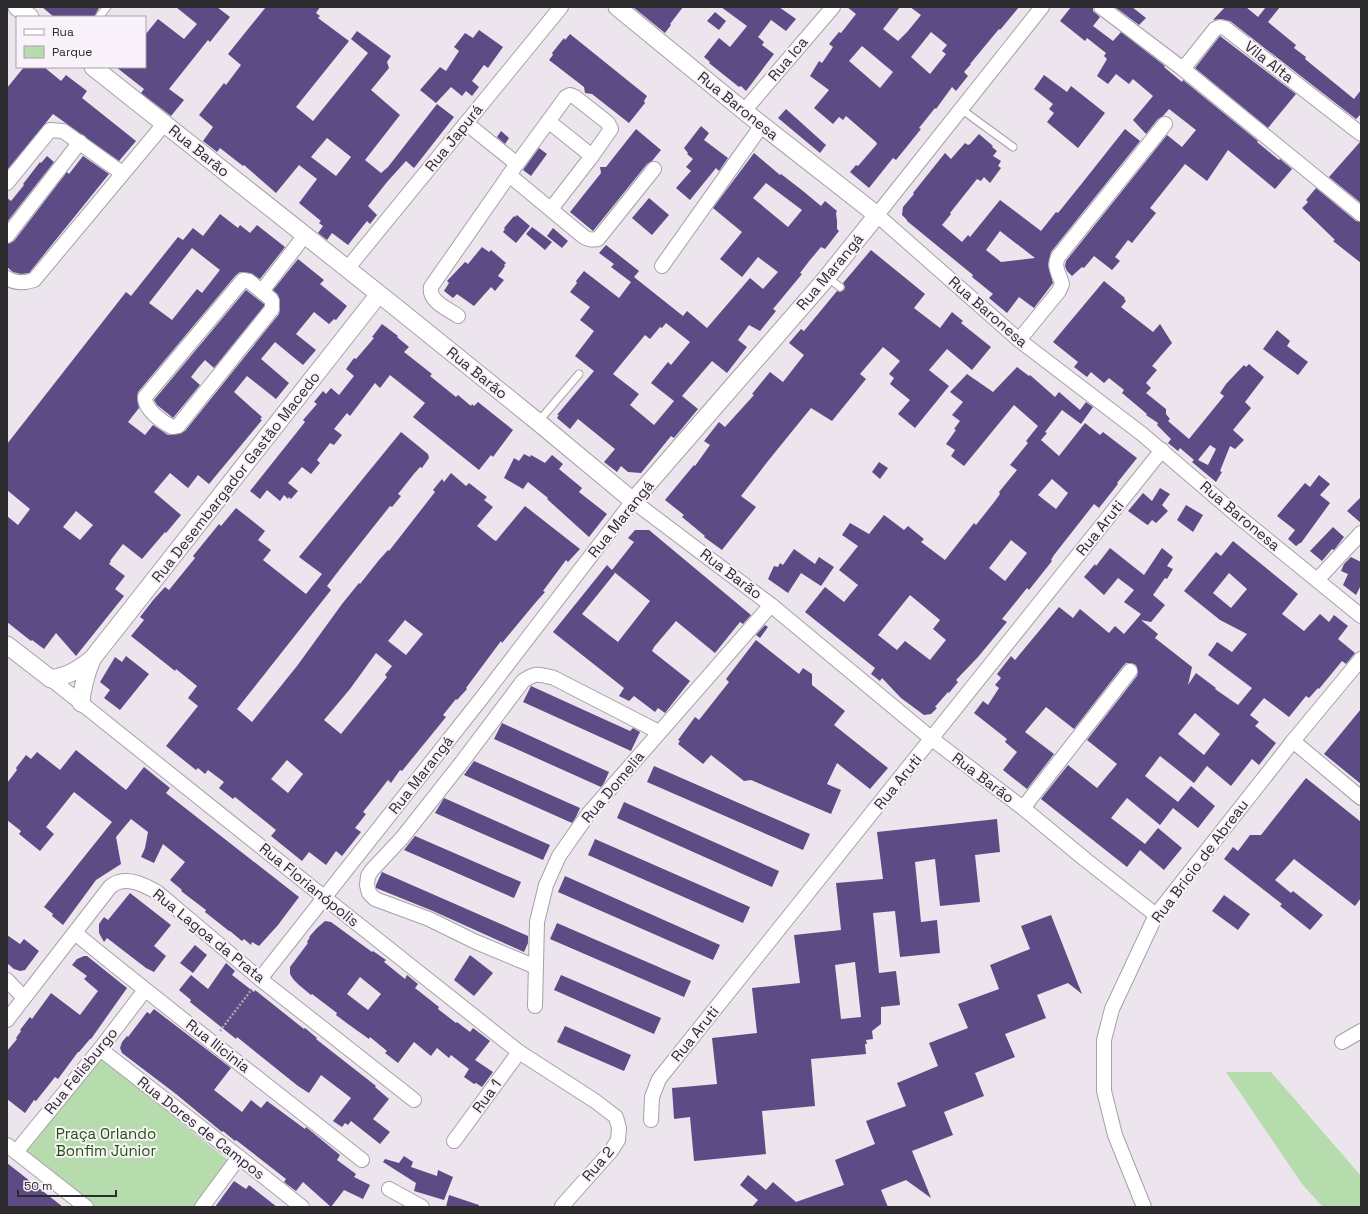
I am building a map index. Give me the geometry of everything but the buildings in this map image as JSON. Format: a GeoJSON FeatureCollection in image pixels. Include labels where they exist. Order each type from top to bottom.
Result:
{"type":"FeatureCollection","features":[{"type":"Feature","properties":{"kind":"street"},"geometry":{"type":"LineString","coordinates":[[17,7],[29,16]]}},
{"type":"Feature","properties":{"kind":"street","name":"Rua Japurá"},"geometry":{"type":"LineString","coordinates":[[347,269],[562,7]]}},
{"type":"Feature","properties":{"kind":"street","name":"Rua Baronesa"},"geometry":{"type":"LineString","coordinates":[[617,7],[744,111],[877,215],[1019,340],[1162,450],[1361,616]]}},
{"type":"Feature","properties":{"kind":"street","name":"Rua Ica"},"geometry":{"type":"LineString","coordinates":[[744,111],[833,7]]}},
{"type":"Feature","properties":{"kind":"street","name":"Rua Marangá"},"geometry":{"type":"LineString","coordinates":[[260,979],[476,705],[633,501],[833,282],[877,215],[1042,7]]}},
{"type":"Feature","properties":{"kind":"street"},"geometry":{"type":"LineString","coordinates":[[1101,7],[1182,69],[1361,214]]}},
{"type":"Feature","properties":{"kind":"street","name":"Vila Alta"},"geometry":{"type":"LineString","coordinates":[[1182,69],[1215,29],[1220,27],[1225,28],[1361,134]]}},
{"type":"Feature","properties":{"kind":"street","name":"Rua Barão"},"geometry":{"type":"LineString","coordinates":[[94,68],[379,294],[538,422],[633,501],[771,605],[932,739],[1023,808],[1156,915]]}},
{"type":"Feature","properties":{"kind":"street"},"geometry":{"type":"LineString","coordinates":[[458,316],[433,299],[430,293],[431,288],[548,121],[566,97],[570,95],[575,97],[608,122],[611,129],[551,209]]}},
{"type":"Feature","properties":{"kind":"street"},"geometry":{"type":"LineString","coordinates":[[548,121],[592,156]]}},
{"type":"Feature","properties":{"kind":"street"},"geometry":{"type":"LineString","coordinates":[[7,278],[20,283],[26,283],[34,280],[165,123]]}},
{"type":"Feature","properties":{"kind":"street"},"geometry":{"type":"LineString","coordinates":[[466,123],[551,209],[584,237],[591,240],[598,238],[654,169]]}},
{"type":"Feature","properties":{"kind":"street"},"geometry":{"type":"LineString","coordinates":[[1019,340],[1059,291],[1062,284],[1055,262],[1058,257],[1165,124]]}},
{"type":"Feature","properties":{"kind":"street"},"geometry":{"type":"LineString","coordinates":[[662,266],[762,125]]}},
{"type":"Feature","properties":{"kind":"street"},"geometry":{"type":"LineString","coordinates":[[7,183],[50,130],[64,131],[122,173]]}},
{"type":"Feature","properties":{"kind":"street"},"geometry":{"type":"LineString","coordinates":[[7,236],[80,142]]}},
{"type":"Feature","properties":{"kind":"street"},"geometry":{"type":"LineString","coordinates":[[262,291],[305,235]]}},
{"type":"Feature","properties":{"kind":"street"},"geometry":{"type":"LineString","coordinates":[[243,280],[249,280],[262,291],[272,301],[272,309],[178,426],[172,427],[168,425],[148,408],[145,397],[240,282],[243,280]]}},
{"type":"Feature","properties":{"kind":"street","name":"Rua Desembargador Gastão Macedo"},"geometry":{"type":"LineString","coordinates":[[51,679],[66,676],[77,671],[92,659],[379,294]]}},
{"type":"Feature","properties":{"kind":"street","name":"Rua Aruti"},"geometry":{"type":"LineString","coordinates":[[651,1120],[652,1097],[659,1079],[1162,450]]}},
{"type":"Feature","properties":{"kind":"street"},"geometry":{"type":"LineString","coordinates":[[1317,580],[1361,533]]}},
{"type":"Feature","properties":{"kind":"street","name":"Rua Domelia"},"geometry":{"type":"LineString","coordinates":[[535,1006],[537,922],[546,885],[559,856],[589,813],[771,605]]}},
{"type":"Feature","properties":{"kind":"street","name":"Rua Florianópolis"},"geometry":{"type":"LineString","coordinates":[[7,645],[519,1052],[595,1101],[616,1117]]}},
{"type":"Feature","properties":{"kind":"street","name":"Rua Desembargador Gastão Macedo"},"geometry":{"type":"LineString","coordinates":[[81,703],[82,688],[85,676],[92,659]]}},
{"type":"Feature","properties":{"kind":"street","name":"Rua Bricio de Abreau"},"geometry":{"type":"LineString","coordinates":[[1144,1207],[1115,1134],[1104,1091],[1104,1040],[1112,1009],[1156,915],[1293,741],[1361,659]]}},
{"type":"Feature","properties":{"kind":"street"},"geometry":{"type":"LineString","coordinates":[[1023,808],[1130,671]]}},
{"type":"Feature","properties":{"kind":"street"},"geometry":{"type":"LineString","coordinates":[[536,967],[476,942],[429,919],[375,899],[368,893],[368,876],[402,838],[523,681],[532,675],[542,675],[554,678],[659,732]]}},
{"type":"Feature","properties":{"kind":"street"},"geometry":{"type":"LineString","coordinates":[[1293,741],[1361,798]]}},
{"type":"Feature","properties":{"kind":"street","name":"Rua Lagoa da Prata"},"geometry":{"type":"LineString","coordinates":[[7,1020],[110,887],[119,882],[131,882],[144,885],[157,892],[260,979],[414,1100]]}},
{"type":"Feature","properties":{"kind":"street","name":"Rua Ilicinia"},"geometry":{"type":"LineString","coordinates":[[75,933],[145,990],[362,1160]]}},
{"type":"Feature","properties":{"kind":"street"},"geometry":{"type":"LineString","coordinates":[[7,980],[24,998]]}},
{"type":"Feature","properties":{"kind":"street","name":"Rua Felisburgo"},"geometry":{"type":"LineString","coordinates":[[11,1148],[100,1049],[145,990]]}},
{"type":"Feature","properties":{"kind":"street"},"geometry":{"type":"LineString","coordinates":[[1342,1042],[1361,1031]]}},
{"type":"Feature","properties":{"kind":"street","name":"Rua Dores de Campos"},"geometry":{"type":"LineString","coordinates":[[100,1049],[239,1156],[302,1207]]}},
{"type":"Feature","properties":{"kind":"street","name":"Rua 1"},"geometry":{"type":"LineString","coordinates":[[454,1141],[519,1052]]}},
{"type":"Feature","properties":{"kind":"street","name":"Rua 2"},"geometry":{"type":"LineString","coordinates":[[562,1206],[611,1151],[618,1140],[619,1128],[616,1117]]}},
{"type":"Feature","properties":{"kind":"street"},"geometry":{"type":"LineString","coordinates":[[11,1148],[86,1207]]}},
{"type":"Feature","properties":{"kind":"street"},"geometry":{"type":"LineString","coordinates":[[202,1207],[239,1156]]}},
{"type":"Feature","properties":{"kind":"street"},"geometry":{"type":"LineString","coordinates":[[389,1189],[422,1207]]}},
{"type":"Feature","properties":{"kind":"lane"},"geometry":{"type":"LineString","coordinates":[[100,16],[107,7]]}},
{"type":"Feature","properties":{"kind":"lane"},"geometry":{"type":"LineString","coordinates":[[961,109],[1013,147]]}},
{"type":"Feature","properties":{"kind":"lane"},"geometry":{"type":"LineString","coordinates":[[538,422],[579,374]]}},
{"type":"Feature","properties":{"kind":"path"},"geometry":{"type":"LineString","coordinates":[[212,1041],[260,979]]}},
{"type":"Feature","properties":{"kind":"green space","name":"Praça Orlando Bonfim Júnior"},"geometry":{"type":"Polygon","coordinates":[[[96,1054],[230,1162],[197,1207],[85,1207],[16,1152],[96,1054]]]}},
{"type":"Feature","properties":{"kind":"green space"},"geometry":{"type":"Polygon","coordinates":[[[1226,1072],[1271,1072],[1361,1176],[1361,1207],[1323,1207],[1302,1184],[1226,1072]]]}}]}
